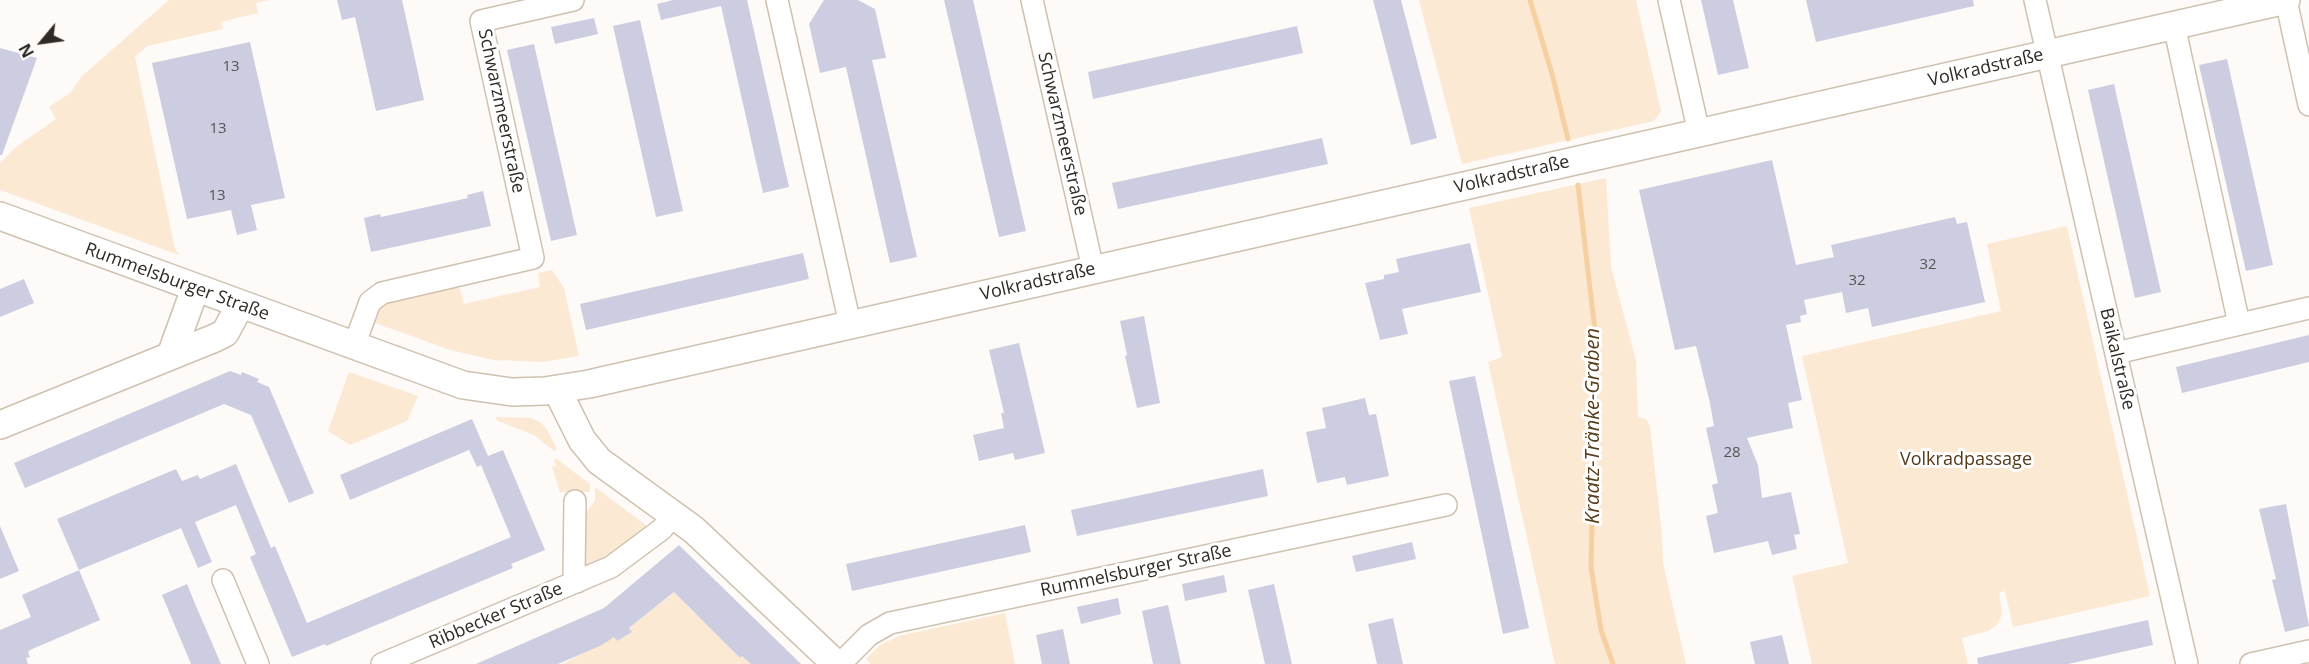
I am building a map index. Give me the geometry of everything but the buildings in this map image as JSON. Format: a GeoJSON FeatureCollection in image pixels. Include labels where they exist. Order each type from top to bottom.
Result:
{"type":"FeatureCollection","features":[{"type":"Feature","properties":{"kind":"street","name":"Schwarzmeerstraße"},"geometry":{"type":"LineString","coordinates":[[354,346],[370,302],[382,293],[533,258],[481,21],[573,0]]}},
{"type":"Feature","properties":{"kind":"street"},"geometry":{"type":"LineString","coordinates":[[777,0],[850,324]]}},
{"type":"Feature","properties":{"kind":"street","name":"Schwarzmeerstraße"},"geometry":{"type":"LineString","coordinates":[[1032,0],[1093,269]]}},
{"type":"Feature","properties":{"kind":"street"},"geometry":{"type":"LineString","coordinates":[[1669,0],[1699,133]]}},
{"type":"Feature","properties":{"kind":"street","name":"Baikalstraße"},"geometry":{"type":"LineString","coordinates":[[2035,0],[2187,664]]}},
{"type":"Feature","properties":{"kind":"street","name":"Volkradstraße"},"geometry":{"type":"LineString","coordinates":[[557,390],[2286,0],[2309,105]]}},
{"type":"Feature","properties":{"kind":"street"},"geometry":{"type":"LineString","coordinates":[[2174,25],[2239,324]]}},
{"type":"Feature","properties":{"kind":"street","name":"Rummelsburger Straße"},"geometry":{"type":"LineString","coordinates":[[0,216],[463,385],[512,392],[557,390],[582,440],[599,461],[674,514],[838,664],[869,635],[890,623],[1446,505]]}},
{"type":"Feature","properties":{"kind":"street"},"geometry":{"type":"LineString","coordinates":[[171,355],[195,289]]}},
{"type":"Feature","properties":{"kind":"street"},"geometry":{"type":"LineString","coordinates":[[0,425],[225,333],[240,304]]}},
{"type":"Feature","properties":{"kind":"street"},"geometry":{"type":"LineString","coordinates":[[2116,353],[2309,308]]}},
{"type":"Feature","properties":{"kind":"street","name":"Ribbecker Straße"},"geometry":{"type":"LineString","coordinates":[[574,501],[574,574],[577,582]]}},
{"type":"Feature","properties":{"kind":"street","name":"Ribbecker Straße"},"geometry":{"type":"LineString","coordinates":[[382,664],[611,567],[662,529],[674,514]]}},
{"type":"Feature","properties":{"kind":"street"},"geometry":{"type":"LineString","coordinates":[[223,580],[258,664]]}},
{"type":"Feature","properties":{"kind":"street"},"geometry":{"type":"LineString","coordinates":[[2251,664],[2309,651]]}},
{"type":"Feature","properties":{"kind":"green space"},"geometry":{"type":"Polygon","coordinates":[[[169,0],[269,0],[256,3],[258,13],[221,22],[223,29],[147,46],[135,57],[175,249],[179,255],[0,190],[0,163],[16,147],[56,119],[49,107],[70,93],[82,76],[169,0]]]}},
{"type":"Feature","properties":{"kind":"green space"},"geometry":{"type":"Polygon","coordinates":[[[1419,0],[1636,0],[1661,111],[1654,121],[1462,164],[1419,0]]]}},
{"type":"Feature","properties":{"kind":"green space"},"geometry":{"type":"Polygon","coordinates":[[[1606,178],[1611,267],[1636,360],[1638,417],[1646,419],[1650,426],[1663,563],[1686,664],[1555,664],[1488,362],[1502,357],[1469,208],[1606,178]]]}},
{"type":"Feature","properties":{"kind":"green space","name":"Volkradpassage"},"geometry":{"type":"Polygon","coordinates":[[[2067,226],[2150,596],[2013,627],[2005,591],[1999,593],[2002,614],[1997,625],[1988,631],[1962,638],[1968,664],[1812,664],[1792,576],[1848,563],[1802,356],[2001,311],[1987,244],[2067,226]]]}},
{"type":"Feature","properties":{"kind":"green space"},"geometry":{"type":"Polygon","coordinates":[[[552,270],[564,288],[579,356],[543,362],[494,360],[450,350],[370,321],[377,309],[384,303],[455,286],[460,289],[464,304],[540,287],[538,273],[552,270]]]}},
{"type":"Feature","properties":{"kind":"green space"},"geometry":{"type":"Polygon","coordinates":[[[349,372],[418,396],[407,421],[350,445],[328,431],[349,372]]]}},
{"type":"Feature","properties":{"kind":"green space"},"geometry":{"type":"Polygon","coordinates":[[[495,417],[531,418],[540,422],[546,428],[557,449],[554,451],[534,435],[498,421],[495,417]]]}},
{"type":"Feature","properties":{"kind":"green space"},"geometry":{"type":"Polygon","coordinates":[[[557,459],[590,484],[590,492],[560,492],[552,467],[556,466],[554,460],[557,459]]]}},
{"type":"Feature","properties":{"kind":"green space"},"geometry":{"type":"Polygon","coordinates":[[[595,487],[650,528],[599,567],[589,567],[585,566],[583,516],[595,501],[595,487]]]}},
{"type":"Feature","properties":{"kind":"green space"},"geometry":{"type":"Polygon","coordinates":[[[680,588],[690,604],[688,607],[697,615],[699,614],[719,637],[732,645],[730,648],[740,658],[742,656],[751,664],[562,664],[614,637],[617,641],[631,632],[629,628],[680,588]]]}},
{"type":"Feature","properties":{"kind":"green space"},"geometry":{"type":"Polygon","coordinates":[[[1005,613],[1015,664],[871,664],[866,659],[880,645],[899,636],[1005,613]]]}},
{"type":"Feature","properties":{"kind":"waterway","name":"Kraatz-Tränke-Graben"},"geometry":{"type":"LineString","coordinates":[[1530,0],[1568,139]]}},
{"type":"Feature","properties":{"kind":"waterway","name":"Kraatz-Tränke-Graben"},"geometry":{"type":"LineString","coordinates":[[1578,185],[1596,340],[1591,567],[1601,630],[1613,664]]}}]}
